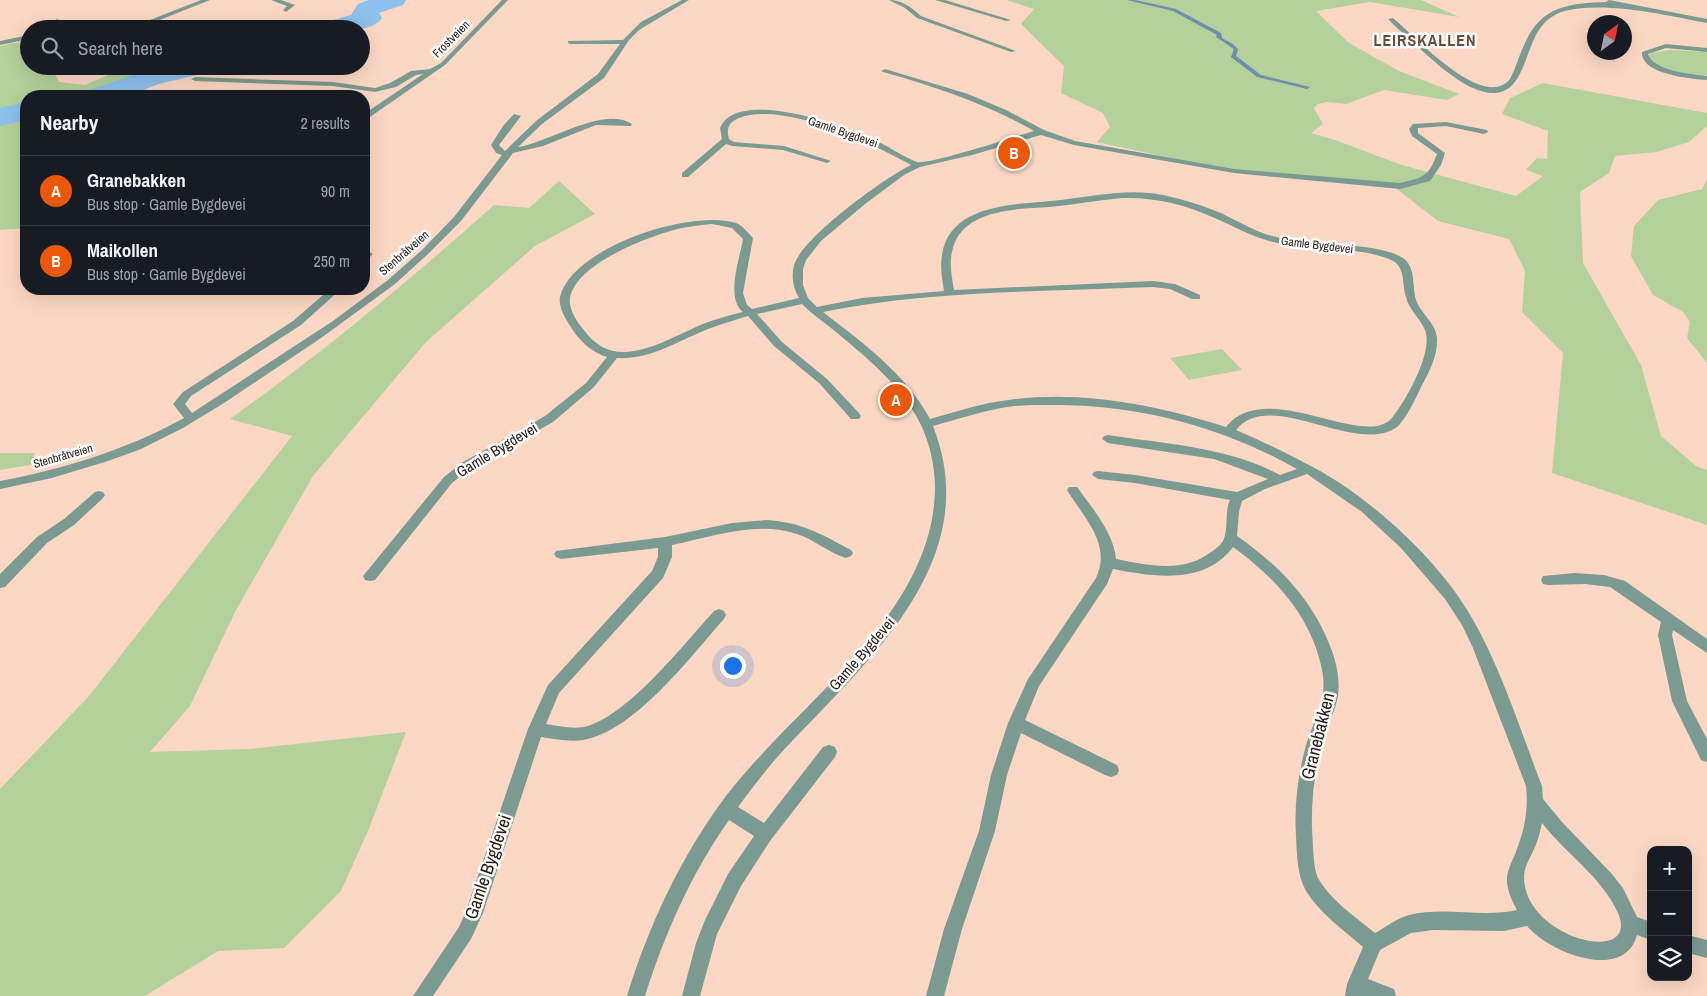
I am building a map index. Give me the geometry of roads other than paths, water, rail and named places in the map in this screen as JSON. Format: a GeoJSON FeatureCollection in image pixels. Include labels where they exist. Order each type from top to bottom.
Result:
{"type":"FeatureCollection","features":[{"type":"Feature","properties":{"kind":"street"},"geometry":{"type":"LineString","coordinates":[[187,0],[198,3]]}},
{"type":"Feature","properties":{"kind":"street"},"geometry":{"type":"LineString","coordinates":[[154,20],[207,0]]}},
{"type":"Feature","properties":{"kind":"street"},"geometry":{"type":"LineString","coordinates":[[274,0],[292,5],[286,10]]}},
{"type":"Feature","properties":{"kind":"street","name":"Frostveien"},"geometry":{"type":"LineString","coordinates":[[370,113],[434,71],[458,50],[505,0]]}},
{"type":"Feature","properties":{"kind":"street","name":"Stenbråtveien"},"geometry":{"type":"LineString","coordinates":[[0,485],[38,477],[100,459],[136,446],[190,418],[321,334],[400,275],[439,238],[466,210],[508,153],[537,123],[602,75],[609,68],[635,30],[686,0]]}},
{"type":"Feature","properties":{"kind":"street"},"geometry":{"type":"LineString","coordinates":[[892,0],[906,7],[919,17],[1013,52]]}},
{"type":"Feature","properties":{"kind":"street"},"geometry":{"type":"LineString","coordinates":[[938,0],[1008,20]]}},
{"type":"Feature","properties":{"kind":"street"},"geometry":{"type":"LineString","coordinates":[[1599,0],[1707,21]]}},
{"type":"Feature","properties":{"kind":"street"},"geometry":{"type":"LineString","coordinates":[[1391,18],[1463,81],[1480,88],[1495,89],[1507,86],[1512,80],[1528,41],[1545,18],[1554,12],[1570,8],[1617,4]]}},
{"type":"Feature","properties":{"kind":"street"},"geometry":{"type":"LineString","coordinates":[[0,43],[20,39]]}},
{"type":"Feature","properties":{"kind":"street"},"geometry":{"type":"LineString","coordinates":[[570,42],[625,42]]}},
{"type":"Feature","properties":{"kind":"street"},"geometry":{"type":"LineString","coordinates":[[1707,50],[1669,47],[1652,49],[1644,53],[1645,60],[1657,67],[1680,74],[1707,78]]}},
{"type":"Feature","properties":{"kind":"street","name":"Frostveien"},"geometry":{"type":"LineString","coordinates":[[196,79],[333,84],[375,90],[393,84],[414,73],[434,71]]}},
{"type":"Feature","properties":{"kind":"street"},"geometry":{"type":"LineString","coordinates":[[885,71],[940,86],[983,102],[1041,132],[1074,143],[1225,169],[1318,180],[1400,186],[1414,184],[1426,179],[1440,158],[1441,153],[1415,134],[1413,129],[1416,126],[1446,124],[1484,132]]}},
{"type":"Feature","properties":{"kind":"street"},"geometry":{"type":"LineString","coordinates":[[387,101],[400,106]]}},
{"type":"Feature","properties":{"kind":"street","name":"Gamle Bygdevei"},"geometry":{"type":"LineString","coordinates":[[726,140],[724,126],[726,121],[740,115],[772,113],[816,120],[833,126],[887,148],[917,165]]}},
{"type":"Feature","properties":{"kind":"street"},"geometry":{"type":"LineString","coordinates":[[517,116],[506,128],[495,145],[499,151],[508,153],[539,144],[602,121],[628,124]]}},
{"type":"Feature","properties":{"kind":"street"},"geometry":{"type":"LineString","coordinates":[[855,416],[823,382],[778,344],[751,313],[742,306],[738,293],[748,238],[741,228],[712,221],[688,224],[640,237],[617,247],[594,263],[576,279],[567,291],[565,303],[572,319],[589,344],[598,350],[614,355],[640,354],[707,326],[751,313],[805,300],[797,279],[799,265],[806,252],[819,238],[892,179],[917,165],[969,153],[1041,132]]}},
{"type":"Feature","properties":{"kind":"street"},"geometry":{"type":"LineString","coordinates":[[684,175],[726,140],[732,144],[784,148],[827,160]]}},
{"type":"Feature","properties":{"kind":"street","name":"Gamle Bygdevei"},"geometry":{"type":"LineString","coordinates":[[948,293],[946,257],[950,241],[964,226],[982,214],[1003,208],[1134,195],[1162,198],[1196,207],[1269,238],[1291,243],[1373,252],[1390,256],[1401,262],[1407,271],[1411,300],[1431,332],[1432,347],[1410,396],[1388,428],[1358,429],[1318,420],[1258,412],[1239,418],[1229,431]]}},
{"type":"Feature","properties":{"kind":"street"},"geometry":{"type":"LineString","coordinates":[[817,310],[862,301],[948,293],[1153,284],[1172,286],[1196,297]]}},
{"type":"Feature","properties":{"kind":"street"},"geometry":{"type":"LineString","coordinates":[[190,418],[179,404],[187,394],[297,323],[329,295]]}},
{"type":"Feature","properties":{"kind":"street","name":"Gamle Bygdevei"},"geometry":{"type":"LineString","coordinates":[[636,996],[656,933],[692,861],[726,809],[769,756],[869,648],[905,603],[916,585],[932,547],[940,512],[940,473],[927,424],[914,402],[898,383],[805,300]]}},
{"type":"Feature","properties":{"kind":"street","name":"Gamle Bygdevei"},"geometry":{"type":"LineString","coordinates":[[370,576],[448,480],[467,465],[549,419],[579,395],[608,365],[614,355]]}},
{"type":"Feature","properties":{"kind":"street"},"geometry":{"type":"LineString","coordinates":[[927,424],[994,406],[1018,402],[1078,401],[1133,406],[1162,411],[1229,431],[1274,450],[1344,491],[1390,530],[1434,575],[1461,612],[1479,647],[1534,786],[1537,804],[1527,845],[1516,866],[1515,884],[1523,905],[1530,916],[1556,939],[1574,947],[1594,951],[1607,951],[1618,947],[1628,937],[1630,923],[1624,906],[1607,881],[1554,826],[1537,804]]}},
{"type":"Feature","properties":{"kind":"street"},"geometry":{"type":"LineString","coordinates":[[1108,439],[1215,455],[1265,472],[1280,480]]}},
{"type":"Feature","properties":{"kind":"street"},"geometry":{"type":"LineString","coordinates":[[1108,563],[1151,570],[1178,571],[1197,568],[1210,561],[1227,546],[1230,538],[1233,509],[1238,498],[1251,490],[1309,469]]}},
{"type":"Feature","properties":{"kind":"street"},"geometry":{"type":"LineString","coordinates":[[1098,475],[1135,479],[1238,498]]}},
{"type":"Feature","properties":{"kind":"street"},"geometry":{"type":"LineString","coordinates":[[935,996],[953,928],[987,831],[1002,766],[1016,723],[1033,683],[1102,580],[1108,563],[1109,556],[1106,545],[1073,490]]}},
{"type":"Feature","properties":{"kind":"street"},"geometry":{"type":"LineString","coordinates":[[0,583],[42,540],[69,522],[99,494]]}},
{"type":"Feature","properties":{"kind":"street"},"geometry":{"type":"LineString","coordinates":[[561,554],[666,542],[742,528],[782,526],[816,537],[846,553]]}},
{"type":"Feature","properties":{"kind":"street","name":"Granebakken"},"geometry":{"type":"LineString","coordinates":[[1230,538],[1254,554],[1297,596],[1317,627],[1329,667],[1331,688],[1328,706],[1315,741],[1304,786],[1304,827],[1308,876],[1318,892],[1374,944]]}},
{"type":"Feature","properties":{"kind":"street","name":"Gamle Bygdevei"},"geometry":{"type":"LineString","coordinates":[[422,996],[456,947],[474,913],[536,728],[553,689],[658,574],[665,557],[666,542]]}},
{"type":"Feature","properties":{"kind":"street"},"geometry":{"type":"LineString","coordinates":[[1548,580],[1602,579],[1611,581],[1620,585],[1707,648]]}},
{"type":"Feature","properties":{"kind":"street"},"geometry":{"type":"LineString","coordinates":[[536,728],[563,733],[588,733],[614,721],[644,695],[719,615]]}},
{"type":"Feature","properties":{"kind":"street"},"geometry":{"type":"LineString","coordinates":[[1668,620],[1665,635],[1680,701],[1707,755]]}},
{"type":"Feature","properties":{"kind":"street"},"geometry":{"type":"LineString","coordinates":[[1016,723],[1111,770]]}},
{"type":"Feature","properties":{"kind":"street"},"geometry":{"type":"LineString","coordinates":[[691,996],[711,927],[735,881],[788,804],[829,752]]}},
{"type":"Feature","properties":{"kind":"street"},"geometry":{"type":"LineString","coordinates":[[726,809],[767,834]]}},
{"type":"Feature","properties":{"kind":"street"},"geometry":{"type":"LineString","coordinates":[[1387,996],[1355,990],[1374,944],[1409,924],[1433,921],[1504,922],[1530,916]]}},
{"type":"Feature","properties":{"kind":"street"},"geometry":{"type":"LineString","coordinates":[[1630,923],[1647,929]]}},
{"type":"Feature","properties":{"kind":"street"},"geometry":{"type":"LineString","coordinates":[[1692,945],[1707,949]]}},
{"type":"Feature","properties":{"kind":"waterway"},"geometry":{"type":"LineString","coordinates":[[362,20],[369,18],[363,15],[367,9],[394,0]]}},
{"type":"Feature","properties":{"kind":"waterway"},"geometry":{"type":"LineString","coordinates":[[1129,0],[1174,10],[1219,34],[1218,37],[1220,39],[1236,49],[1233,56],[1259,76],[1307,87]]}},
{"type":"Feature","properties":{"kind":"waterway"},"geometry":{"type":"LineString","coordinates":[[118,90],[159,75]]}},
{"type":"Feature","properties":{"kind":"waterway"},"geometry":{"type":"LineString","coordinates":[[0,117],[20,112]]}},
{"type":"Feature","properties":{"kind":"place","name":"Maikollen"},"geometry":{"type":"Point","coordinates":[1014,153]}},
{"type":"Feature","properties":{"kind":"place","name":"Granebakken"},"geometry":{"type":"Point","coordinates":[896,400]}},
{"type":"Feature","properties":{"kind":"district","name":"LEIRSKALLEN"},"geometry":{"type":"Point","coordinates":[1425,40]}}]}
